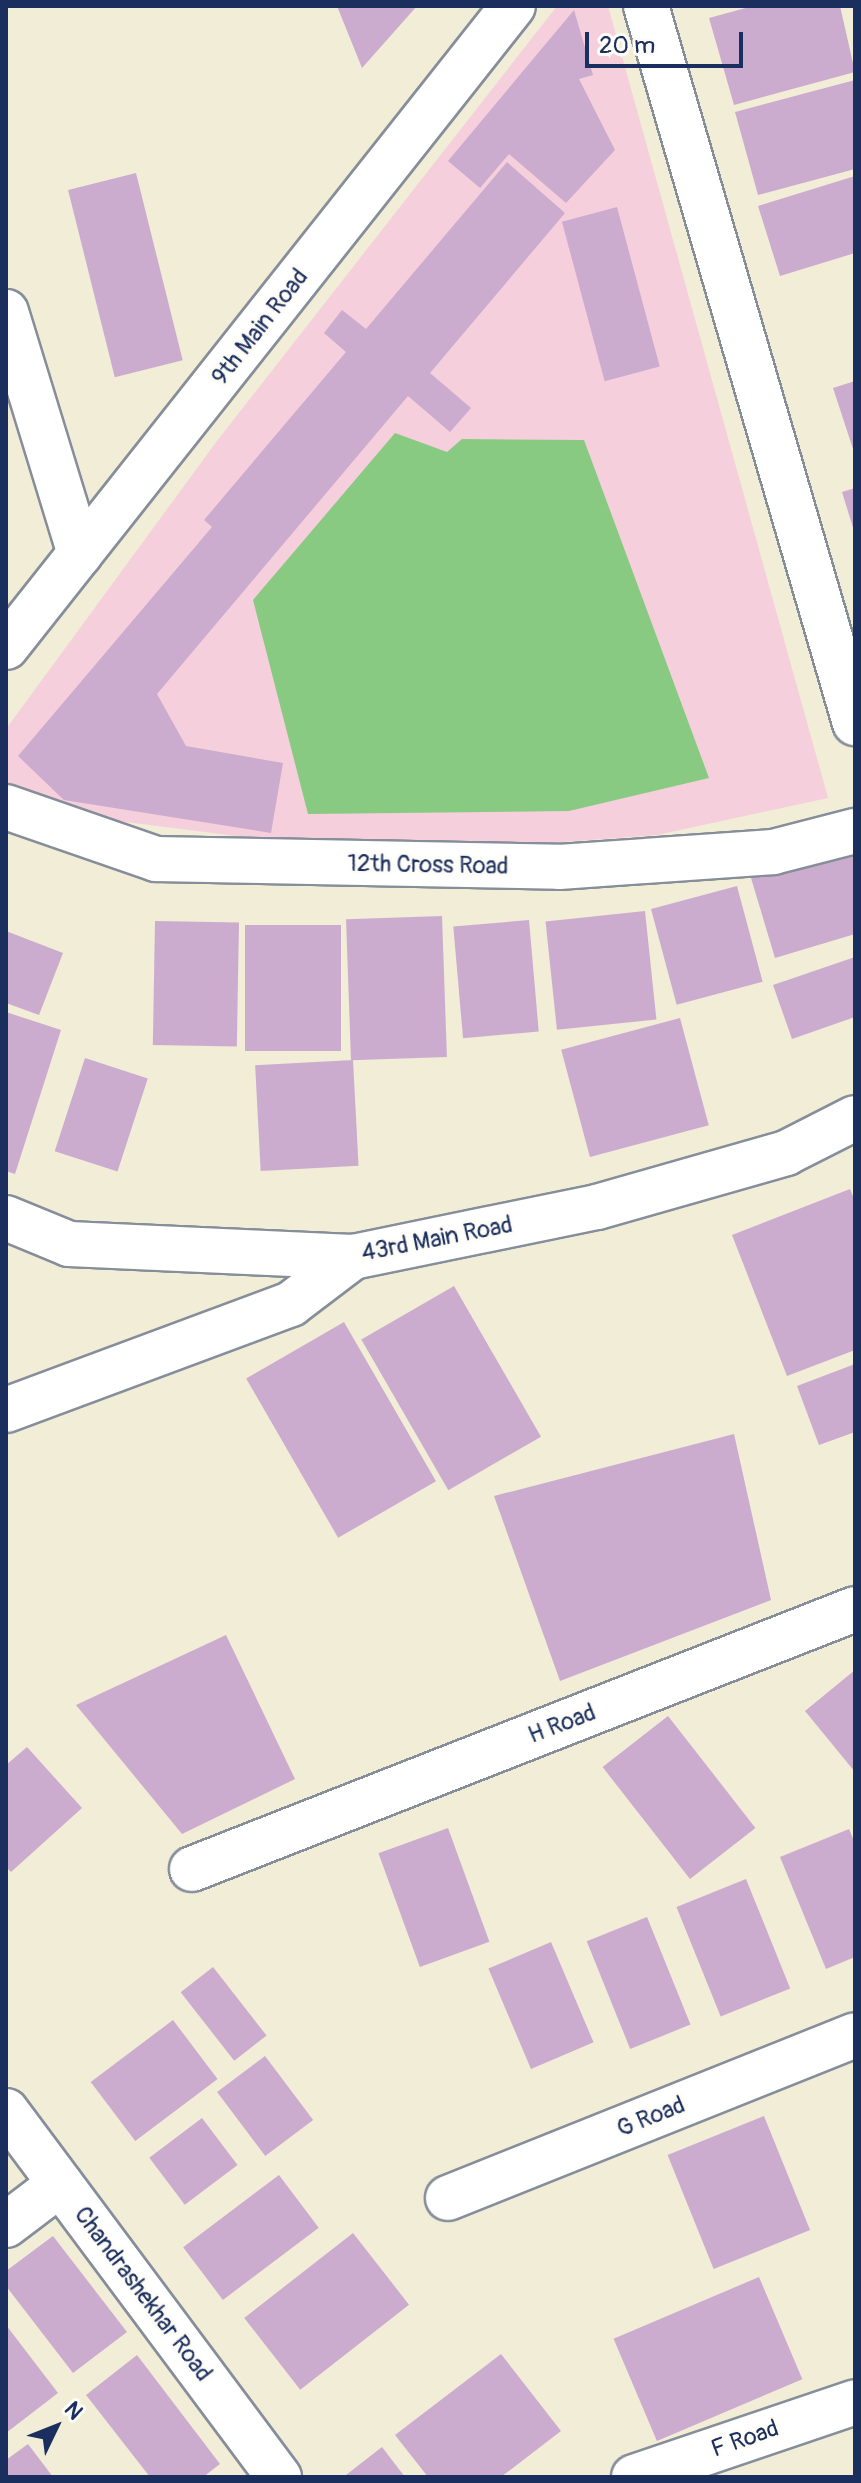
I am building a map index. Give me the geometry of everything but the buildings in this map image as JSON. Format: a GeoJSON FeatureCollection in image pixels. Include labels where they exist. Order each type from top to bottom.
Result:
{"type":"FeatureCollection","features":[{"type":"Feature","properties":{"kind":"street","name":"9th Main Road"},"geometry":{"type":"LineString","coordinates":[[6,647],[513,6]]}},
{"type":"Feature","properties":{"kind":"street"},"geometry":{"type":"LineString","coordinates":[[646,6],[855,723]]}},
{"type":"Feature","properties":{"kind":"street"},"geometry":{"type":"LineString","coordinates":[[6,312],[80,554]]}},
{"type":"Feature","properties":{"kind":"street","name":"12th Cross Road"},"geometry":{"type":"LineString","coordinates":[[6,807],[156,859],[559,867],[773,852],[855,831]]}},
{"type":"Feature","properties":{"kind":"street","name":"43rd Main Road"},"geometry":{"type":"LineString","coordinates":[[6,1218],[69,1244],[353,1257],[597,1207],[786,1153],[855,1118]]}},
{"type":"Feature","properties":{"kind":"street"},"geometry":{"type":"LineString","coordinates":[[6,1410],[291,1304],[353,1257]]}},
{"type":"Feature","properties":{"kind":"street","name":"H Road"},"geometry":{"type":"LineString","coordinates":[[192,1869],[855,1609]]}},
{"type":"Feature","properties":{"kind":"street","name":"G Road"},"geometry":{"type":"LineString","coordinates":[[448,2198],[855,2035]]}},
{"type":"Feature","properties":{"kind":"street","name":"Chandrashekhar Road"},"geometry":{"type":"LineString","coordinates":[[6,2111],[279,2477]]}},
{"type":"Feature","properties":{"kind":"street"},"geometry":{"type":"LineString","coordinates":[[6,2225],[60,2184]]}},
{"type":"Feature","properties":{"kind":"street","name":"F Road"},"geometry":{"type":"LineString","coordinates":[[634,2477],[855,2402]]}},
{"type":"Feature","properties":{"kind":"shaded area"},"geometry":{"type":"Polygon","coordinates":[[[557,6],[608,6],[828,798],[657,835],[482,848],[275,841],[63,814],[6,781],[6,729],[217,441],[557,6]]]}},
{"type":"Feature","properties":{"kind":"green space"},"geometry":{"type":"Polygon","coordinates":[[[395,433],[447,452],[462,439],[584,440],[709,778],[569,811],[308,814],[253,600],[395,433]]]}}]}
